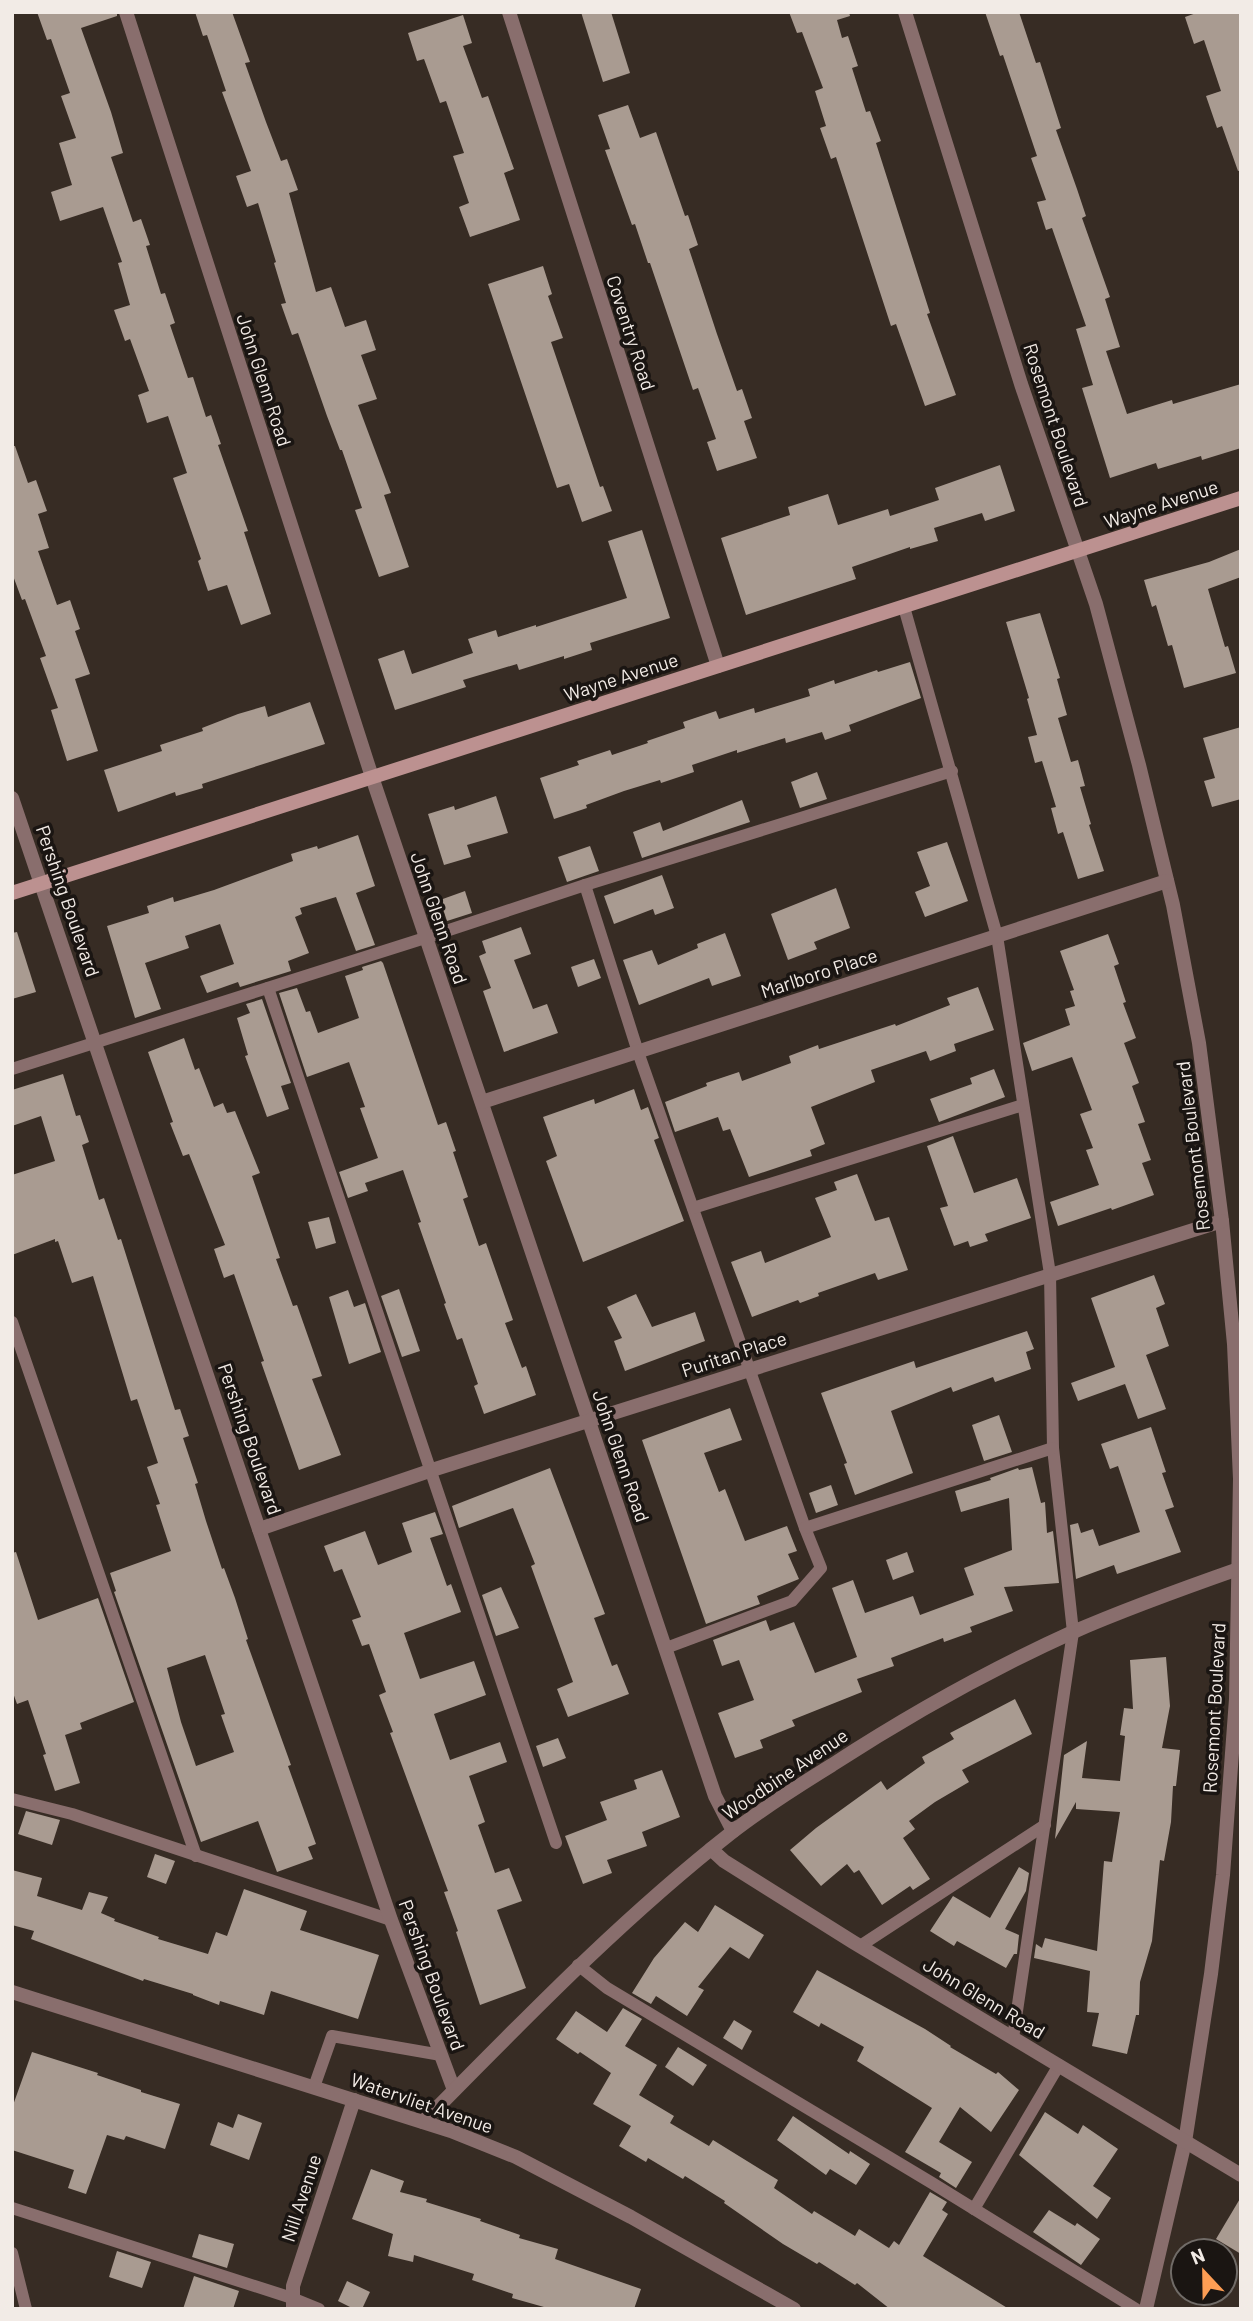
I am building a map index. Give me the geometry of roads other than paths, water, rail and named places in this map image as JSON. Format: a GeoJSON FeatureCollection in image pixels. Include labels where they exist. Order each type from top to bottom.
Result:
{"type":"FeatureCollection","features":[{"type":"Feature","properties":{"kind":"main road","name":"Wayne Avenue"},"geometry":{"type":"LineString","coordinates":[[12,893],[1241,498]]}},
{"type":"Feature","properties":{"kind":"street","name":"John Glenn Road"},"geometry":{"type":"LineString","coordinates":[[126,12],[425,938],[715,1796],[733,1831]]}},
{"type":"Feature","properties":{"kind":"street","name":"Coventry Road"},"geometry":{"type":"LineString","coordinates":[[509,12],[718,666]]}},
{"type":"Feature","properties":{"kind":"street","name":"Rosemont Boulevard"},"geometry":{"type":"LineString","coordinates":[[905,12],[1021,384],[1096,604],[1139,765],[1167,881],[1199,1043],[1222,1221],[1234,1344],[1240,1479],[1236,1699],[1223,1875],[1211,1974],[1185,2142],[1146,2309]]}},
{"type":"Feature","properties":{"kind":"street","name":"Pershing Boulevard"},"geometry":{"type":"LineString","coordinates":[[12,798],[391,1920],[454,2090]]}},
{"type":"Feature","properties":{"kind":"street","name":"Marlboro Place"},"geometry":{"type":"LineString","coordinates":[[482,1102],[1167,881]]}},
{"type":"Feature","properties":{"kind":"street","name":"Puritan Place"},"geometry":{"type":"LineString","coordinates":[[260,1528],[429,1471],[1222,1221]]}},
{"type":"Feature","properties":{"kind":"street","name":"Woodbine Avenue"},"geometry":{"type":"LineString","coordinates":[[423,2122],[578,1965],[711,1849],[774,1802],[895,1725],[986,1674],[1073,1632],[1240,1568]]}},
{"type":"Feature","properties":{"kind":"street","name":"John Glenn Road"},"geometry":{"type":"LineString","coordinates":[[711,1849],[724,1861],[860,1946],[1241,2175]]}},
{"type":"Feature","properties":{"kind":"street","name":"Watervliet Avenue"},"geometry":{"type":"LineString","coordinates":[[12,1992],[423,2122],[516,2157],[631,2217],[794,2309]]}},
{"type":"Feature","properties":{"kind":"street","name":"Nill Avenue"},"geometry":{"type":"LineString","coordinates":[[293,2303],[293,2286],[354,2100]]}},
{"type":"Feature","properties":{"kind":"lane"},"geometry":{"type":"LineString","coordinates":[[904,607],[998,936],[1050,1274],[1053,1448],[1073,1632],[1013,2038]]}},
{"type":"Feature","properties":{"kind":"lane"},"geometry":{"type":"LineString","coordinates":[[12,1069],[268,989],[585,885],[952,771]]}},
{"type":"Feature","properties":{"kind":"lane"},"geometry":{"type":"LineString","coordinates":[[585,885],[638,1052],[821,1568],[792,1601],[666,1648]]}},
{"type":"Feature","properties":{"kind":"lane"},"geometry":{"type":"LineString","coordinates":[[268,989],[556,1843]]}},
{"type":"Feature","properties":{"kind":"lane"},"geometry":{"type":"LineString","coordinates":[[693,1208],[1023,1105]]}},
{"type":"Feature","properties":{"kind":"lane"},"geometry":{"type":"LineString","coordinates":[[12,1322],[196,1856]]}},
{"type":"Feature","properties":{"kind":"lane"},"geometry":{"type":"LineString","coordinates":[[805,1528],[1053,1448]]}},
{"type":"Feature","properties":{"kind":"lane"},"geometry":{"type":"LineString","coordinates":[[12,1799],[72,1814],[391,1920]]}},
{"type":"Feature","properties":{"kind":"lane"},"geometry":{"type":"LineString","coordinates":[[860,1946],[1045,1825]]}},
{"type":"Feature","properties":{"kind":"lane"},"geometry":{"type":"LineString","coordinates":[[578,1965],[607,1988],[1136,2309]]}},
{"type":"Feature","properties":{"kind":"lane"},"geometry":{"type":"LineString","coordinates":[[314,2088],[332,2036],[441,2054]]}},
{"type":"Feature","properties":{"kind":"lane"},"geometry":{"type":"LineString","coordinates":[[974,2209],[1059,2065]]}},
{"type":"Feature","properties":{"kind":"lane"},"geometry":{"type":"LineString","coordinates":[[12,2208],[293,2303],[318,2309]]}},
{"type":"Feature","properties":{"kind":"lane"},"geometry":{"type":"LineString","coordinates":[[12,2253],[26,2309]]}}]}
